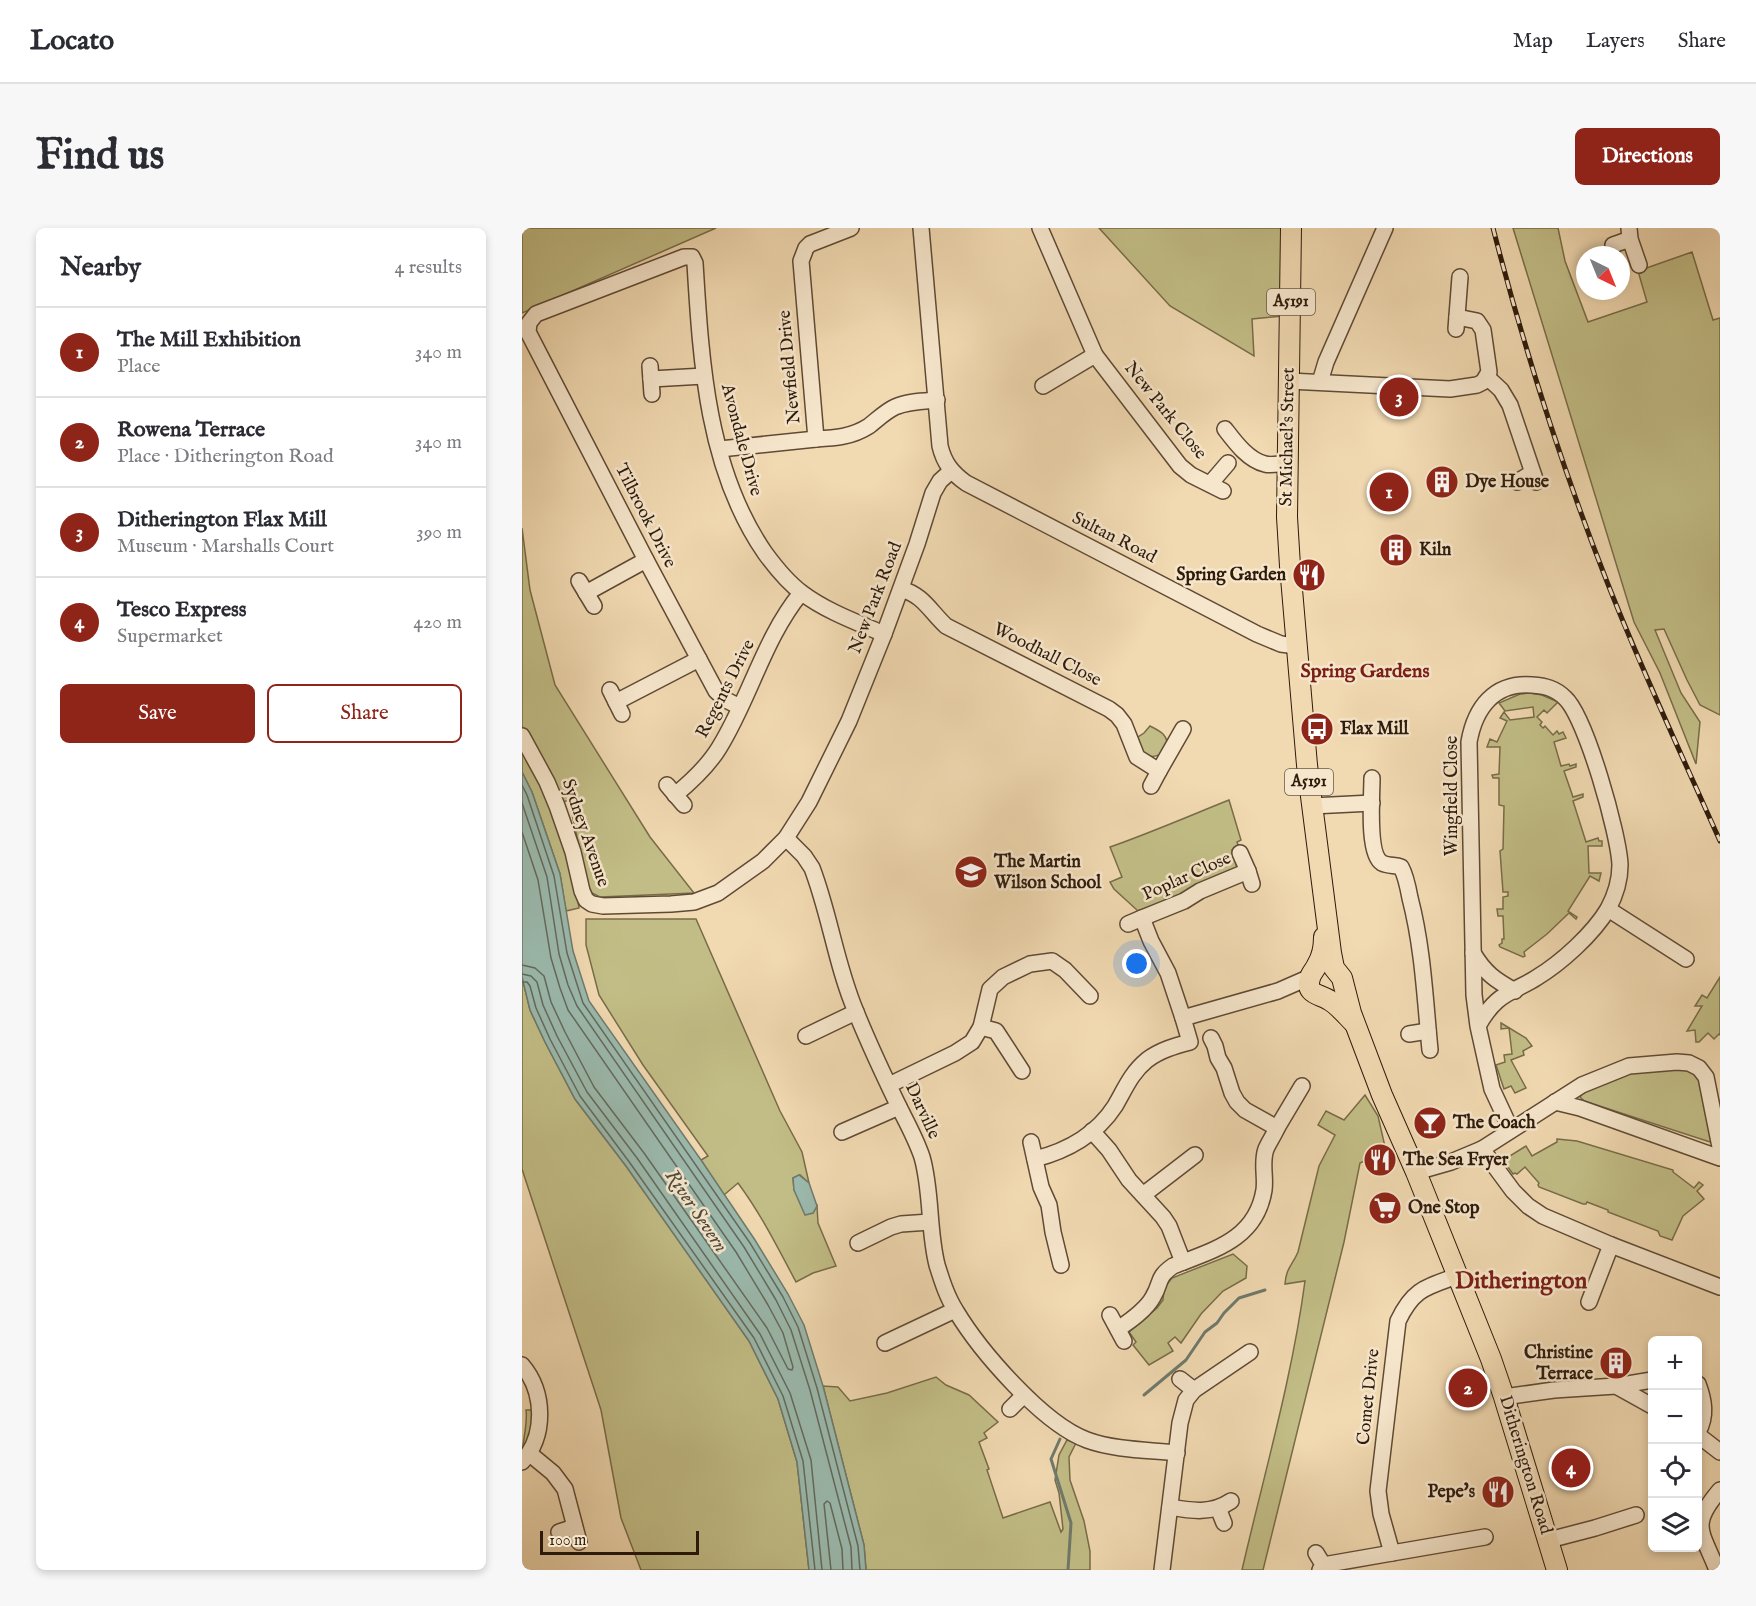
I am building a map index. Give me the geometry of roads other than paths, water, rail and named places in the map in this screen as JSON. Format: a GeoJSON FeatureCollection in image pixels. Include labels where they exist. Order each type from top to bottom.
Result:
{"type":"FeatureCollection","features":[{"type":"Feature","properties":{"kind":"main road","name":"St Michael's Street"},"geometry":{"type":"LineString","coordinates":[[1291,228],[1287,517],[1296,646]]}},
{"type":"Feature","properties":{"kind":"main road","name":"Ditherington Road"},"geometry":{"type":"LineString","coordinates":[[1296,646],[1326,917],[1324,982],[1357,1026],[1403,1146],[1416,1172],[1504,1397],[1557,1570]]}},
{"type":"Feature","properties":{"kind":"street","name":"Newfield Drive"},"geometry":{"type":"LineString","coordinates":[[851,228],[810,244],[801,261],[816,439],[838,438],[854,434],[896,406],[914,401],[937,400]]}},
{"type":"Feature","properties":{"kind":"street"},"geometry":{"type":"LineString","coordinates":[[921,228],[940,446],[951,471]]}},
{"type":"Feature","properties":{"kind":"street","name":"New Park Close"},"geometry":{"type":"LineString","coordinates":[[1040,228],[1095,356],[1180,466],[1191,475],[1217,488],[1228,462]]}},
{"type":"Feature","properties":{"kind":"street"},"geometry":{"type":"LineString","coordinates":[[1320,382],[1326,362],[1385,228]]}},
{"type":"Feature","properties":{"kind":"street"},"geometry":{"type":"LineString","coordinates":[[1613,245],[1630,234],[1639,265]]}},
{"type":"Feature","properties":{"kind":"street","name":"Tilbrook Drive"},"geometry":{"type":"LineString","coordinates":[[692,257],[684,256],[536,314],[529,323],[528,332],[716,691],[726,700],[740,707]]}},
{"type":"Feature","properties":{"kind":"street","name":"Avondale Drive"},"geometry":{"type":"LineString","coordinates":[[692,257],[695,263],[704,376],[711,416],[729,482],[752,534],[781,575],[801,593],[884,634]]}},
{"type":"Feature","properties":{"kind":"street"},"geometry":{"type":"LineString","coordinates":[[1288,381],[1450,389],[1478,385],[1487,377],[1489,366],[1481,325],[1478,321],[1456,323],[1460,277]]}},
{"type":"Feature","properties":{"kind":"street"},"geometry":{"type":"LineString","coordinates":[[1043,386],[1095,356]]}},
{"type":"Feature","properties":{"kind":"street"},"geometry":{"type":"LineString","coordinates":[[651,380],[704,376]]}},
{"type":"Feature","properties":{"kind":"street"},"geometry":{"type":"LineString","coordinates":[[1487,377],[1501,390],[1510,405],[1534,477],[1518,482]]}},
{"type":"Feature","properties":{"kind":"street"},"geometry":{"type":"LineString","coordinates":[[1226,429],[1240,447],[1258,461],[1269,465],[1289,463]]}},
{"type":"Feature","properties":{"kind":"street"},"geometry":{"type":"LineString","coordinates":[[720,449],[816,439]]}},
{"type":"Feature","properties":{"kind":"street","name":"New Park Road"},"geometry":{"type":"LineString","coordinates":[[671,904],[694,902],[718,893],[763,861],[786,838],[809,802],[849,722],[901,589],[933,493],[940,481],[951,471]]}},
{"type":"Feature","properties":{"kind":"street","name":"Sultan Road"},"geometry":{"type":"LineString","coordinates":[[951,471],[966,483],[1257,634],[1281,644],[1296,646]]}},
{"type":"Feature","properties":{"kind":"street"},"geometry":{"type":"LineString","coordinates":[[587,594],[646,560]]}},
{"type":"Feature","properties":{"kind":"street","name":"Woodhall Close"},"geometry":{"type":"LineString","coordinates":[[901,589],[919,597],[946,626],[1109,709],[1124,724],[1137,757],[1159,771]]}},
{"type":"Feature","properties":{"kind":"street","name":"Regents Drive"},"geometry":{"type":"LineString","coordinates":[[676,795],[709,762],[720,747],[775,633],[801,593]]}},
{"type":"Feature","properties":{"kind":"street"},"geometry":{"type":"LineString","coordinates":[[616,702],[699,659]]}},
{"type":"Feature","properties":{"kind":"street","name":"Wingfield Close"},"geometry":{"type":"LineString","coordinates":[[1478,1026],[1498,1000],[1538,978],[1580,942],[1596,926],[1608,909],[1617,887],[1620,866],[1617,840],[1603,789],[1584,730],[1567,699],[1554,688],[1524,684],[1496,693],[1476,715],[1469,742],[1474,995],[1478,1026],[1482,1051],[1492,1089],[1510,1130]]}},
{"type":"Feature","properties":{"kind":"street"},"geometry":{"type":"LineString","coordinates":[[1151,786],[1183,729]]}},
{"type":"Feature","properties":{"kind":"street","name":"Sydney Avenue"},"geometry":{"type":"LineString","coordinates":[[522,736],[557,806],[586,900],[603,906],[671,904]]}},
{"type":"Feature","properties":{"kind":"street"},"geometry":{"type":"LineString","coordinates":[[1372,778],[1372,842],[1375,855],[1383,864],[1398,865],[1403,870],[1406,879],[1423,959],[1430,1050]]}},
{"type":"Feature","properties":{"kind":"street"},"geometry":{"type":"LineString","coordinates":[[1312,806],[1372,803]]}},
{"type":"Feature","properties":{"kind":"street","name":"Darville"},"geometry":{"type":"LineString","coordinates":[[786,838],[804,856],[812,868],[845,983],[856,1012],[914,1135],[922,1158],[926,1181],[932,1239],[943,1285],[955,1310],[978,1343],[1024,1395],[1051,1419],[1074,1435],[1109,1445],[1177,1453]]}},
{"type":"Feature","properties":{"kind":"street","name":"Poplar Close"},"geometry":{"type":"LineString","coordinates":[[1190,1042],[1168,973],[1142,918],[1184,901],[1200,891],[1250,878],[1240,854]]}},
{"type":"Feature","properties":{"kind":"street"},"geometry":{"type":"LineString","coordinates":[[1608,909],[1686,959]]}},
{"type":"Feature","properties":{"kind":"street"},"geometry":{"type":"LineString","coordinates":[[1128,924],[1142,918]]}},
{"type":"Feature","properties":{"kind":"street"},"geometry":{"type":"LineString","coordinates":[[1473,953],[1482,968],[1494,979],[1515,991]]}},
{"type":"Feature","properties":{"kind":"street"},"geometry":{"type":"LineString","coordinates":[[889,1085],[955,1053],[972,1042],[981,1028],[990,989],[1003,977],[1030,964],[1052,961],[1065,970],[1090,996]]}},
{"type":"Feature","properties":{"kind":"street"},"geometry":{"type":"LineString","coordinates":[[1184,1018],[1324,982]]}},
{"type":"Feature","properties":{"kind":"street"},"geometry":{"type":"LineString","coordinates":[[806,1036],[856,1012]]}},
{"type":"Feature","properties":{"kind":"street"},"geometry":{"type":"LineString","coordinates":[[1204,1012],[1210,1038],[1237,1101],[1245,1110],[1277,1128]]}},
{"type":"Feature","properties":{"kind":"street"},"geometry":{"type":"LineString","coordinates":[[981,1028],[996,1031],[1022,1071]]}},
{"type":"Feature","properties":{"kind":"street"},"geometry":{"type":"LineString","coordinates":[[1409,1034],[1428,1031]]}},
{"type":"Feature","properties":{"kind":"street"},"geometry":{"type":"LineString","coordinates":[[1035,1159],[1061,1152],[1092,1131],[1108,1115],[1128,1080],[1142,1064],[1158,1053],[1210,1038]]}},
{"type":"Feature","properties":{"kind":"street"},"geometry":{"type":"LineString","coordinates":[[1416,1172],[1451,1162],[1482,1149],[1582,1085],[1629,1066],[1677,1062],[1689,1063],[1699,1068],[1706,1077],[1720,1148]]}},
{"type":"Feature","properties":{"kind":"street"},"geometry":{"type":"LineString","coordinates":[[1110,1315],[1121,1335],[1132,1319],[1152,1300],[1160,1277],[1165,1271],[1226,1245],[1250,1224],[1260,1205],[1263,1192],[1264,1156],[1267,1148],[1302,1086]]}},
{"type":"Feature","properties":{"kind":"street"},"geometry":{"type":"LineString","coordinates":[[1555,1102],[1589,1111],[1720,1158]]}},
{"type":"Feature","properties":{"kind":"street"},"geometry":{"type":"LineString","coordinates":[[842,1132],[899,1107]]}},
{"type":"Feature","properties":{"kind":"street"},"geometry":{"type":"LineString","coordinates":[[1092,1131],[1129,1180],[1155,1207],[1169,1226],[1183,1262]]}},
{"type":"Feature","properties":{"kind":"street"},"geometry":{"type":"LineString","coordinates":[[1031,1142],[1041,1187],[1062,1242],[1061,1265]]}},
{"type":"Feature","properties":{"kind":"street"},"geometry":{"type":"LineString","coordinates":[[1482,1149],[1513,1191],[1528,1206],[1543,1216],[1720,1287]]}},
{"type":"Feature","properties":{"kind":"street"},"geometry":{"type":"LineString","coordinates":[[1143,1195],[1191,1164]]}},
{"type":"Feature","properties":{"kind":"street"},"geometry":{"type":"LineString","coordinates":[[858,1243],[901,1224],[930,1222]]}},
{"type":"Feature","properties":{"kind":"street"},"geometry":{"type":"LineString","coordinates":[[1589,1302],[1611,1245]]}},
{"type":"Feature","properties":{"kind":"street","name":"Comet Drive"},"geometry":{"type":"LineString","coordinates":[[1392,1553],[1381,1514],[1378,1491],[1396,1330],[1402,1311],[1416,1293],[1457,1276]]}},
{"type":"Feature","properties":{"kind":"street"},"geometry":{"type":"LineString","coordinates":[[885,1343],[955,1310]]}},
{"type":"Feature","properties":{"kind":"street"},"geometry":{"type":"LineString","coordinates":[[1162,1570],[1186,1400],[1194,1389],[1238,1369],[1251,1352]]}},
{"type":"Feature","properties":{"kind":"street"},"geometry":{"type":"LineString","coordinates":[[522,1365],[535,1386],[540,1421],[537,1436],[526,1458],[553,1473],[560,1481],[565,1489],[579,1542]]}},
{"type":"Feature","properties":{"kind":"street"},"geometry":{"type":"LineString","coordinates":[[1180,1379],[1194,1389]]}},
{"type":"Feature","properties":{"kind":"street"},"geometry":{"type":"LineString","coordinates":[[1504,1397],[1648,1381]]}},
{"type":"Feature","properties":{"kind":"street"},"geometry":{"type":"LineString","coordinates":[[1616,1386],[1648,1403]]}},
{"type":"Feature","properties":{"kind":"street"},"geometry":{"type":"LineString","coordinates":[[1010,1409],[1024,1395]]}},
{"type":"Feature","properties":{"kind":"street"},"geometry":{"type":"LineString","coordinates":[[1702,1396],[1702,1424]]}},
{"type":"Feature","properties":{"kind":"street"},"geometry":{"type":"LineString","coordinates":[[1702,1436],[1720,1452]]}},
{"type":"Feature","properties":{"kind":"street"},"geometry":{"type":"LineString","coordinates":[[1717,1570],[1700,1525],[1703,1512],[1720,1490]]}},
{"type":"Feature","properties":{"kind":"street"},"geometry":{"type":"LineString","coordinates":[[1170,1507],[1207,1511],[1224,1504],[1224,1522]]}},
{"type":"Feature","properties":{"kind":"street"},"geometry":{"type":"LineString","coordinates":[[1548,1540],[1636,1515]]}},
{"type":"Feature","properties":{"kind":"street"},"geometry":{"type":"LineString","coordinates":[[559,1532],[574,1527]]}},
{"type":"Feature","properties":{"kind":"street"},"geometry":{"type":"LineString","coordinates":[[1320,1563],[1392,1553],[1478,1533]]}},
{"type":"Feature","properties":{"kind":"water","name":"River Severn"},"geometry":{"type":"Polygon","coordinates":[[[522,772],[532,792],[560,874],[573,951],[589,1001],[755,1240],[804,1325],[823,1386],[864,1545],[866,1570],[809,1570],[797,1462],[778,1399],[749,1341],[626,1166],[575,1099],[530,1010],[522,977],[522,772]]]}},
{"type":"Feature","properties":{"kind":"water"},"geometry":{"type":"Polygon","coordinates":[[[799,1175],[809,1183],[817,1206],[813,1213],[805,1215],[794,1190],[793,1178],[799,1175]]]}},
{"type":"Feature","properties":{"kind":"waterway"},"geometry":{"type":"LineString","coordinates":[[1144,1395],[1186,1360],[1205,1332],[1217,1323],[1239,1298],[1265,1290]]}},
{"type":"Feature","properties":{"kind":"waterway"},"geometry":{"type":"LineString","coordinates":[[1060,1439],[1051,1459],[1071,1523],[1068,1570]]}},
{"type":"Feature","properties":{"kind":"railway"},"geometry":{"type":"LineString","coordinates":[[1493,228],[1543,402],[1572,489],[1631,642],[1720,841]]}},
{"type":"Feature","properties":{"kind":"place","name":"Ditherington Flax Mill"},"geometry":{"type":"Point","coordinates":[1399,397]}},
{"type":"Feature","properties":{"kind":"place","name":"Dye House"},"geometry":{"type":"Point","coordinates":[1442,482]}},
{"type":"Feature","properties":{"kind":"place","name":"The Mill Exhibition"},"geometry":{"type":"Point","coordinates":[1389,492]}},
{"type":"Feature","properties":{"kind":"place","name":"Kiln"},"geometry":{"type":"Point","coordinates":[1396,550]}},
{"type":"Feature","properties":{"kind":"place","name":"Spring Garden"},"geometry":{"type":"Point","coordinates":[1309,575]}},
{"type":"Feature","properties":{"kind":"place","name":"Flax Mill"},"geometry":{"type":"Point","coordinates":[1317,729]}},
{"type":"Feature","properties":{"kind":"place","name":"The Martin Wilson School"},"geometry":{"type":"Point","coordinates":[971,872]}},
{"type":"Feature","properties":{"kind":"place","name":"The Coach"},"geometry":{"type":"Point","coordinates":[1430,1123]}},
{"type":"Feature","properties":{"kind":"place","name":"The Sea Fryer"},"geometry":{"type":"Point","coordinates":[1380,1160]}},
{"type":"Feature","properties":{"kind":"place","name":"One Stop"},"geometry":{"type":"Point","coordinates":[1385,1208]}},
{"type":"Feature","properties":{"kind":"place","name":"Christine Terrace"},"geometry":{"type":"Point","coordinates":[1616,1363]}},
{"type":"Feature","properties":{"kind":"place","name":"Rowena Terrace"},"geometry":{"type":"Point","coordinates":[1468,1388]}},
{"type":"Feature","properties":{"kind":"place","name":"Tesco Express"},"geometry":{"type":"Point","coordinates":[1571,1468]}},
{"type":"Feature","properties":{"kind":"place","name":"Pepe's"},"geometry":{"type":"Point","coordinates":[1498,1492]}},
{"type":"Feature","properties":{"kind":"district","name":"Spring Gardens"},"geometry":{"type":"Point","coordinates":[1365,671]}},
{"type":"Feature","properties":{"kind":"district","name":"Ditherington"},"geometry":{"type":"Point","coordinates":[1521,1281]}}]}
